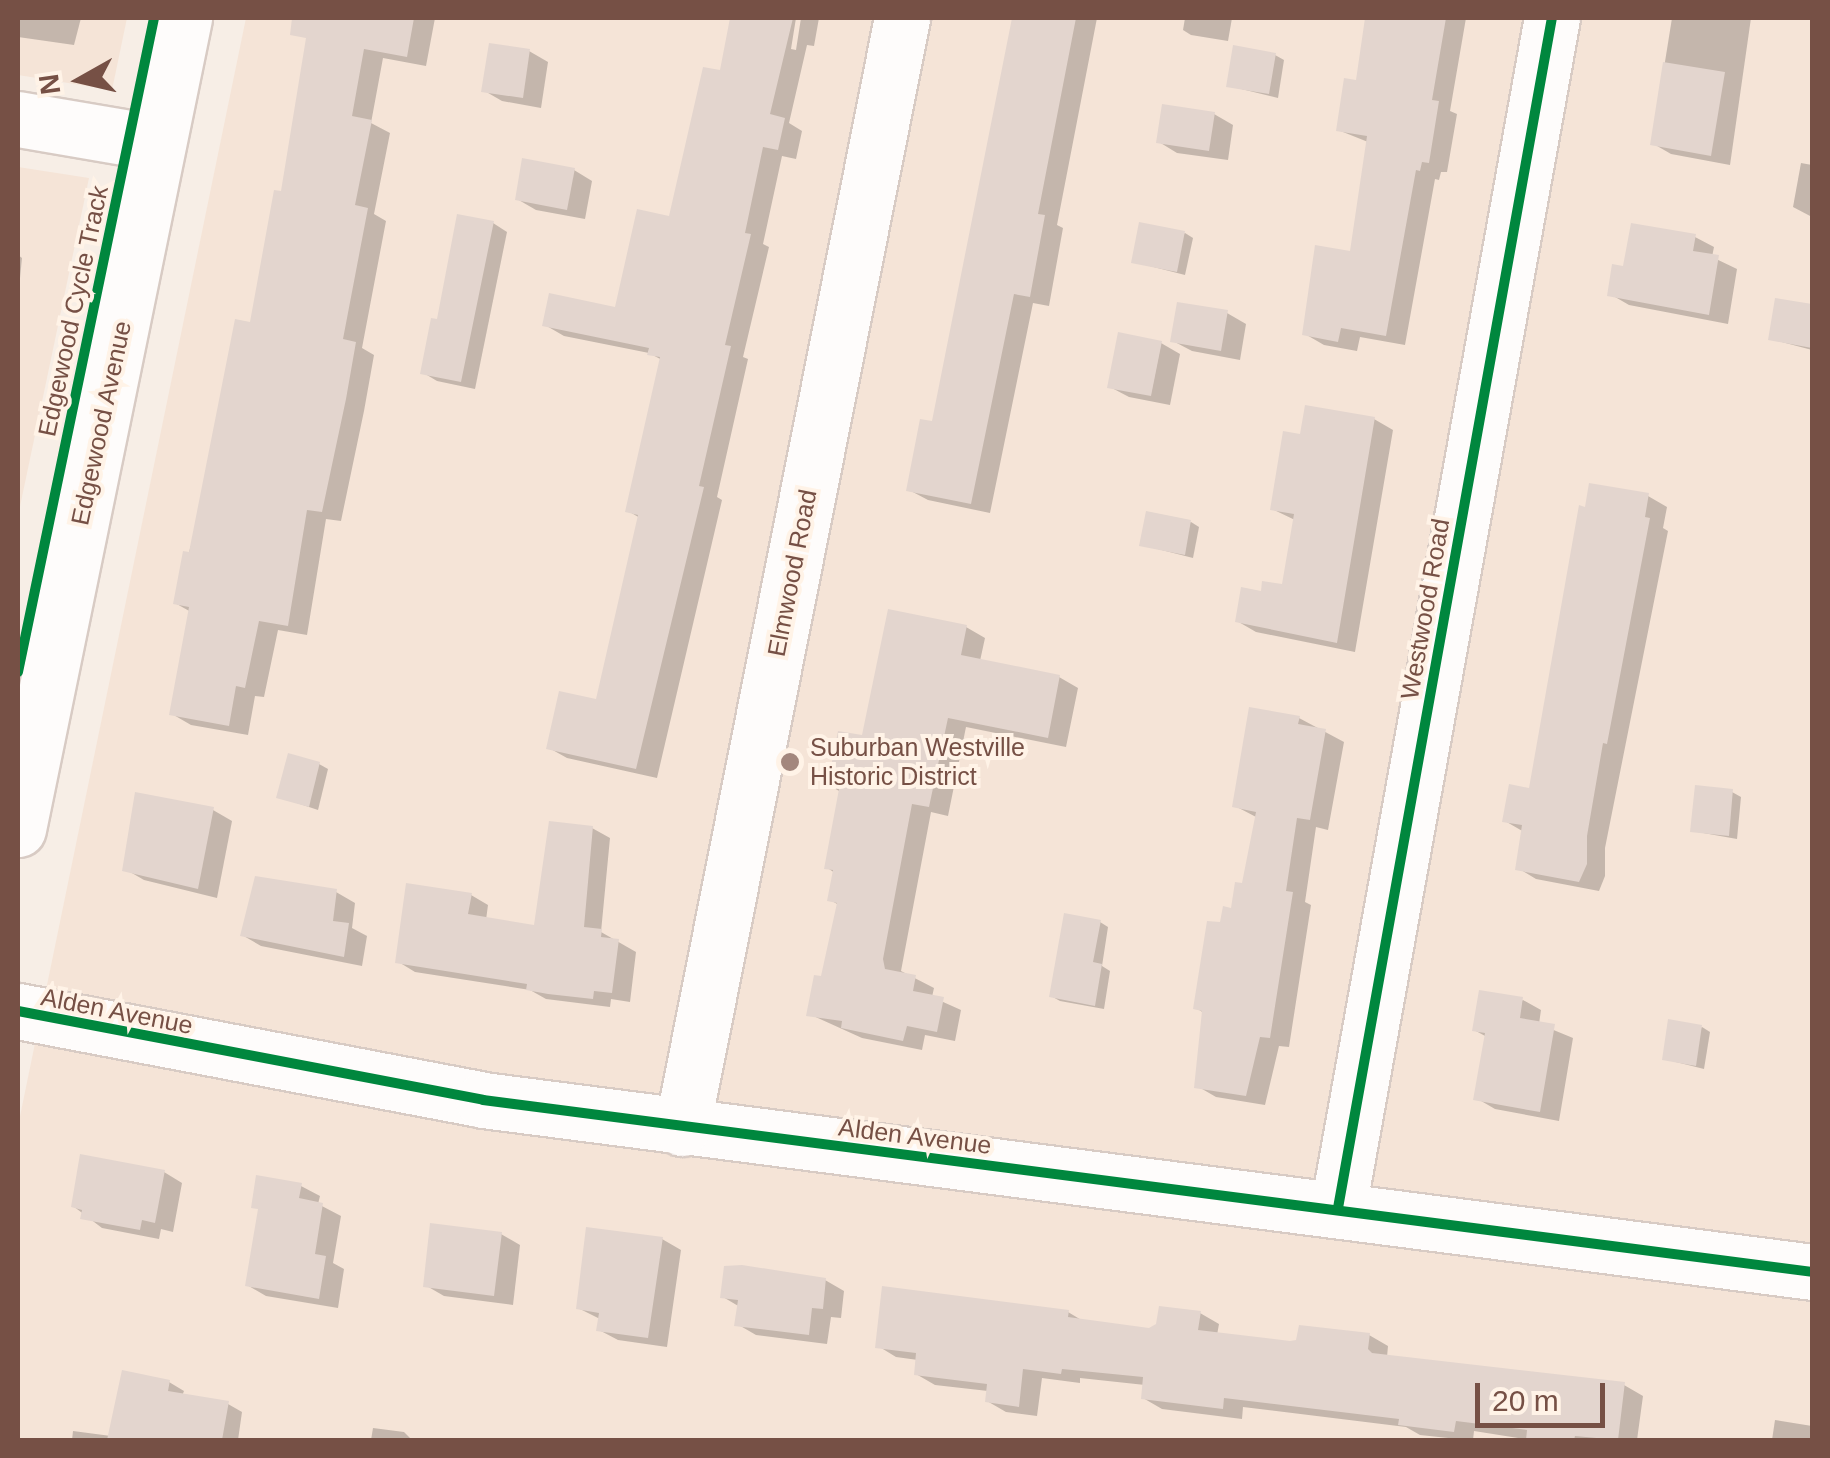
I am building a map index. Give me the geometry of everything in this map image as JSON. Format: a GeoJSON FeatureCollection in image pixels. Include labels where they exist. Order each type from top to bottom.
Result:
{"type":"FeatureCollection","features":[{"type":"Feature","properties":{"kind":"street","name":"Edgewood Avenue"},"geometry":{"type":"LineString","coordinates":[[18,830],[184,18]]}},
{"type":"Feature","properties":{"kind":"street","name":"Elmwood Road"},"geometry":{"type":"LineString","coordinates":[[682,1128],[902,18]]}},
{"type":"Feature","properties":{"kind":"street","name":"Westwood Road"},"geometry":{"type":"LineString","coordinates":[[1338,1208],[1552,18]]}},
{"type":"Feature","properties":{"kind":"street"},"geometry":{"type":"LineString","coordinates":[[18,119],[158,143]]}},
{"type":"Feature","properties":{"kind":"street","name":"Alden Avenue"},"geometry":{"type":"LineString","coordinates":[[18,1012],[410,1088],[682,1128],[1338,1208],[1812,1272]]}},
{"type":"Feature","properties":{"kind":"shaded area"},"geometry":{"type":"Polygon","coordinates":[[[18,18],[127,18],[112,90],[18,75],[18,18]]]}},
{"type":"Feature","properties":{"kind":"shaded area"},"geometry":{"type":"Polygon","coordinates":[[[246,18],[1812,18],[1812,1440],[18,1440],[18,1126],[246,18]]]}},
{"type":"Feature","properties":{"kind":"shaded area"},"geometry":{"type":"Polygon","coordinates":[[[18,167],[89,178],[18,516],[18,167]]]}},
{"type":"Feature","properties":{"kind":"building"},"geometry":{"type":"Polygon","coordinates":[[[292,18],[414,18],[407,57],[364,49],[352,116],[372,120],[355,205],[368,208],[343,339],[356,342],[346,399],[322,512],[307,510],[288,626],[259,621],[245,688],[236,686],[229,726],[169,715],[189,607],[173,604],[183,551],[189,552],[235,319],[250,322],[274,190],[281,191],[306,38],[290,35],[292,18]]]}},
{"type":"Feature","properties":{"kind":"building"},"geometry":{"type":"Polygon","coordinates":[[[730,18],[793,18],[770,114],[785,118],[778,150],[763,147],[745,233],[751,234],[725,345],[731,346],[699,486],[704,487],[636,769],[546,749],[559,691],[596,699],[638,515],[625,512],[660,357],[647,355],[649,348],[542,326],[549,293],[615,307],[637,209],[669,216],[703,67],[720,70],[730,18]]]}},
{"type":"Feature","properties":{"kind":"building"},"geometry":{"type":"Polygon","coordinates":[[[1012,18],[1076,18],[1038,214],[1045,215],[1030,297],[1014,294],[971,504],[906,491],[920,419],[932,421],[1012,18]]]}},
{"type":"Feature","properties":{"kind":"building"},"geometry":{"type":"Polygon","coordinates":[[[1365,18],[1446,18],[1432,100],[1439,101],[1429,163],[1422,162],[1420,171],[1416,170],[1386,336],[1341,328],[1338,342],[1302,335],[1315,245],[1350,251],[1367,136],[1336,131],[1344,78],[1356,80],[1365,18]]]}},
{"type":"Feature","properties":{"kind":"building"},"geometry":{"type":"Polygon","coordinates":[[[489,43],[530,49],[523,98],[481,92],[489,43]]]}},
{"type":"Feature","properties":{"kind":"building"},"geometry":{"type":"Polygon","coordinates":[[[1233,45],[1276,53],[1269,94],[1226,87],[1233,45]]]}},
{"type":"Feature","properties":{"kind":"building"},"geometry":{"type":"Polygon","coordinates":[[[1663,62],[1725,72],[1711,156],[1650,145],[1663,62]]]}},
{"type":"Feature","properties":{"kind":"building"},"geometry":{"type":"Polygon","coordinates":[[[1162,104],[1215,112],[1209,151],[1156,143],[1162,104]]]}},
{"type":"Feature","properties":{"kind":"building"},"geometry":{"type":"Polygon","coordinates":[[[522,158],[575,168],[567,210],[515,200],[522,158]]]}},
{"type":"Feature","properties":{"kind":"building"},"geometry":{"type":"Polygon","coordinates":[[[457,214],[494,221],[461,382],[420,374],[431,318],[437,319],[457,214]]]}},
{"type":"Feature","properties":{"kind":"building"},"geometry":{"type":"Polygon","coordinates":[[[1139,222],[1185,231],[1177,272],[1131,263],[1139,222]]]}},
{"type":"Feature","properties":{"kind":"building"},"geometry":{"type":"Polygon","coordinates":[[[1631,223],[1696,234],[1693,251],[1719,255],[1709,315],[1607,296],[1612,264],[1623,266],[1631,223]]]}},
{"type":"Feature","properties":{"kind":"building"},"geometry":{"type":"Polygon","coordinates":[[[1775,298],[1812,304],[1812,348],[1768,340],[1775,298]]]}},
{"type":"Feature","properties":{"kind":"building"},"geometry":{"type":"Polygon","coordinates":[[[1177,302],[1228,310],[1221,351],[1170,342],[1177,302]]]}},
{"type":"Feature","properties":{"kind":"building"},"geometry":{"type":"Polygon","coordinates":[[[1118,332],[1162,341],[1151,396],[1107,388],[1118,332]]]}},
{"type":"Feature","properties":{"kind":"building"},"geometry":{"type":"Polygon","coordinates":[[[1305,405],[1375,417],[1337,643],[1235,622],[1241,587],[1261,591],[1262,581],[1282,584],[1294,514],[1270,510],[1283,431],[1300,434],[1305,405]]]}},
{"type":"Feature","properties":{"kind":"building"},"geometry":{"type":"Polygon","coordinates":[[[1589,483],[1649,493],[1645,517],[1650,518],[1607,744],[1603,743],[1587,836],[1587,864],[1579,882],[1515,870],[1522,825],[1502,822],[1509,784],[1529,788],[1579,505],[1585,507],[1589,483]]]}},
{"type":"Feature","properties":{"kind":"building"},"geometry":{"type":"Polygon","coordinates":[[[1146,511],[1191,520],[1185,555],[1139,546],[1146,511]]]}},
{"type":"Feature","properties":{"kind":"building"},"geometry":{"type":"Polygon","coordinates":[[[888,609],[967,625],[961,655],[1060,675],[1048,738],[948,718],[929,807],[912,804],[883,959],[885,969],[916,975],[913,991],[944,997],[937,1032],[907,1026],[903,1041],[841,1028],[842,1021],[806,1016],[814,975],[821,976],[837,903],[827,901],[833,870],[824,869],[839,789],[827,787],[838,731],[862,735],[888,609]]]}},
{"type":"Feature","properties":{"kind":"building"},"geometry":{"type":"Polygon","coordinates":[[[1249,707],[1300,716],[1298,724],[1326,729],[1310,820],[1297,818],[1286,891],[1293,892],[1270,1038],[1260,1037],[1246,1096],[1194,1088],[1202,1011],[1193,1009],[1207,921],[1220,922],[1223,906],[1231,908],[1235,882],[1242,883],[1256,812],[1232,807],[1249,707]]]}},
{"type":"Feature","properties":{"kind":"building"},"geometry":{"type":"Polygon","coordinates":[[[288,753],[320,762],[309,807],[276,798],[288,753]]]}},
{"type":"Feature","properties":{"kind":"building"},"geometry":{"type":"Polygon","coordinates":[[[1695,785],[1733,789],[1729,836],[1690,832],[1695,785]]]}},
{"type":"Feature","properties":{"kind":"building"},"geometry":{"type":"Polygon","coordinates":[[[135,792],[214,807],[198,889],[122,871],[135,792]]]}},
{"type":"Feature","properties":{"kind":"building"},"geometry":{"type":"Polygon","coordinates":[[[549,821],[593,826],[584,927],[602,929],[601,937],[619,939],[612,993],[594,991],[593,999],[548,994],[526,990],[527,984],[395,963],[406,883],[472,893],[468,914],[534,925],[549,821]]]}},
{"type":"Feature","properties":{"kind":"building"},"geometry":{"type":"Polygon","coordinates":[[[255,876],[337,889],[333,921],[349,923],[344,957],[240,936],[255,876]]]}},
{"type":"Feature","properties":{"kind":"building"},"geometry":{"type":"Polygon","coordinates":[[[1064,913],[1101,920],[1093,962],[1102,964],[1095,1006],[1049,997],[1064,913]]]}},
{"type":"Feature","properties":{"kind":"building"},"geometry":{"type":"Polygon","coordinates":[[[1479,990],[1523,997],[1520,1018],[1555,1024],[1540,1112],[1473,1100],[1485,1033],[1472,1031],[1479,990]]]}},
{"type":"Feature","properties":{"kind":"building"},"geometry":{"type":"Polygon","coordinates":[[[1668,1019],[1702,1025],[1696,1066],[1662,1060],[1668,1019]]]}},
{"type":"Feature","properties":{"kind":"building"},"geometry":{"type":"Polygon","coordinates":[[[80,1154],[165,1170],[155,1223],[142,1220],[140,1230],[80,1219],[82,1210],[71,1207],[80,1154]]]}},
{"type":"Feature","properties":{"kind":"building"},"geometry":{"type":"Polygon","coordinates":[[[256,1175],[302,1183],[299,1198],[323,1203],[315,1254],[326,1256],[319,1299],[245,1286],[258,1209],[251,1208],[256,1175]]]}},
{"type":"Feature","properties":{"kind":"building"},"geometry":{"type":"Polygon","coordinates":[[[430,1223],[502,1232],[494,1296],[423,1287],[430,1223]]]}},
{"type":"Feature","properties":{"kind":"building"},"geometry":{"type":"Polygon","coordinates":[[[586,1227],[663,1237],[648,1338],[596,1331],[599,1313],[576,1309],[586,1227]]]}},
{"type":"Feature","properties":{"kind":"building"},"geometry":{"type":"Polygon","coordinates":[[[742,1265],[826,1278],[823,1309],[812,1308],[809,1335],[734,1326],[738,1300],[720,1298],[724,1266],[742,1265]]]}},
{"type":"Feature","properties":{"kind":"building"},"geometry":{"type":"Polygon","coordinates":[[[882,1286],[1069,1310],[1068,1317],[1149,1328],[1156,1324],[1159,1306],[1201,1311],[1198,1330],[1290,1341],[1296,1340],[1299,1325],[1370,1333],[1368,1349],[1372,1353],[1625,1382],[1618,1440],[1575,1436],[1574,1440],[1526,1440],[1527,1430],[1456,1421],[1454,1432],[1398,1425],[1399,1419],[1224,1398],[1223,1409],[1141,1399],[1143,1377],[1062,1369],[1061,1374],[1023,1369],[1019,1407],[985,1402],[987,1384],[914,1375],[916,1353],[875,1348],[882,1286]]]}},
{"type":"Feature","properties":{"kind":"building"},"geometry":{"type":"Polygon","coordinates":[[[122,1370],[170,1380],[168,1391],[229,1401],[222,1440],[107,1440],[122,1370]]]}},
{"type":"Feature","properties":{"kind":"cycle path","name":"Edgewood Cycle Track"},"geometry":{"type":"LineString","coordinates":[[18,672],[154,18]]}},
{"type":"Feature","properties":{"kind":"cycle path"},"geometry":{"type":"LineString","coordinates":[[1338,1208],[1552,18]]}},
{"type":"Feature","properties":{"kind":"cycle path"},"geometry":{"type":"LineString","coordinates":[[18,1011],[483,1100],[1812,1272]]}},
{"type":"Feature","properties":{"kind":"place","name":"Suburban Westville Historic District"},"geometry":{"type":"Point","coordinates":[790,762]}}]}
